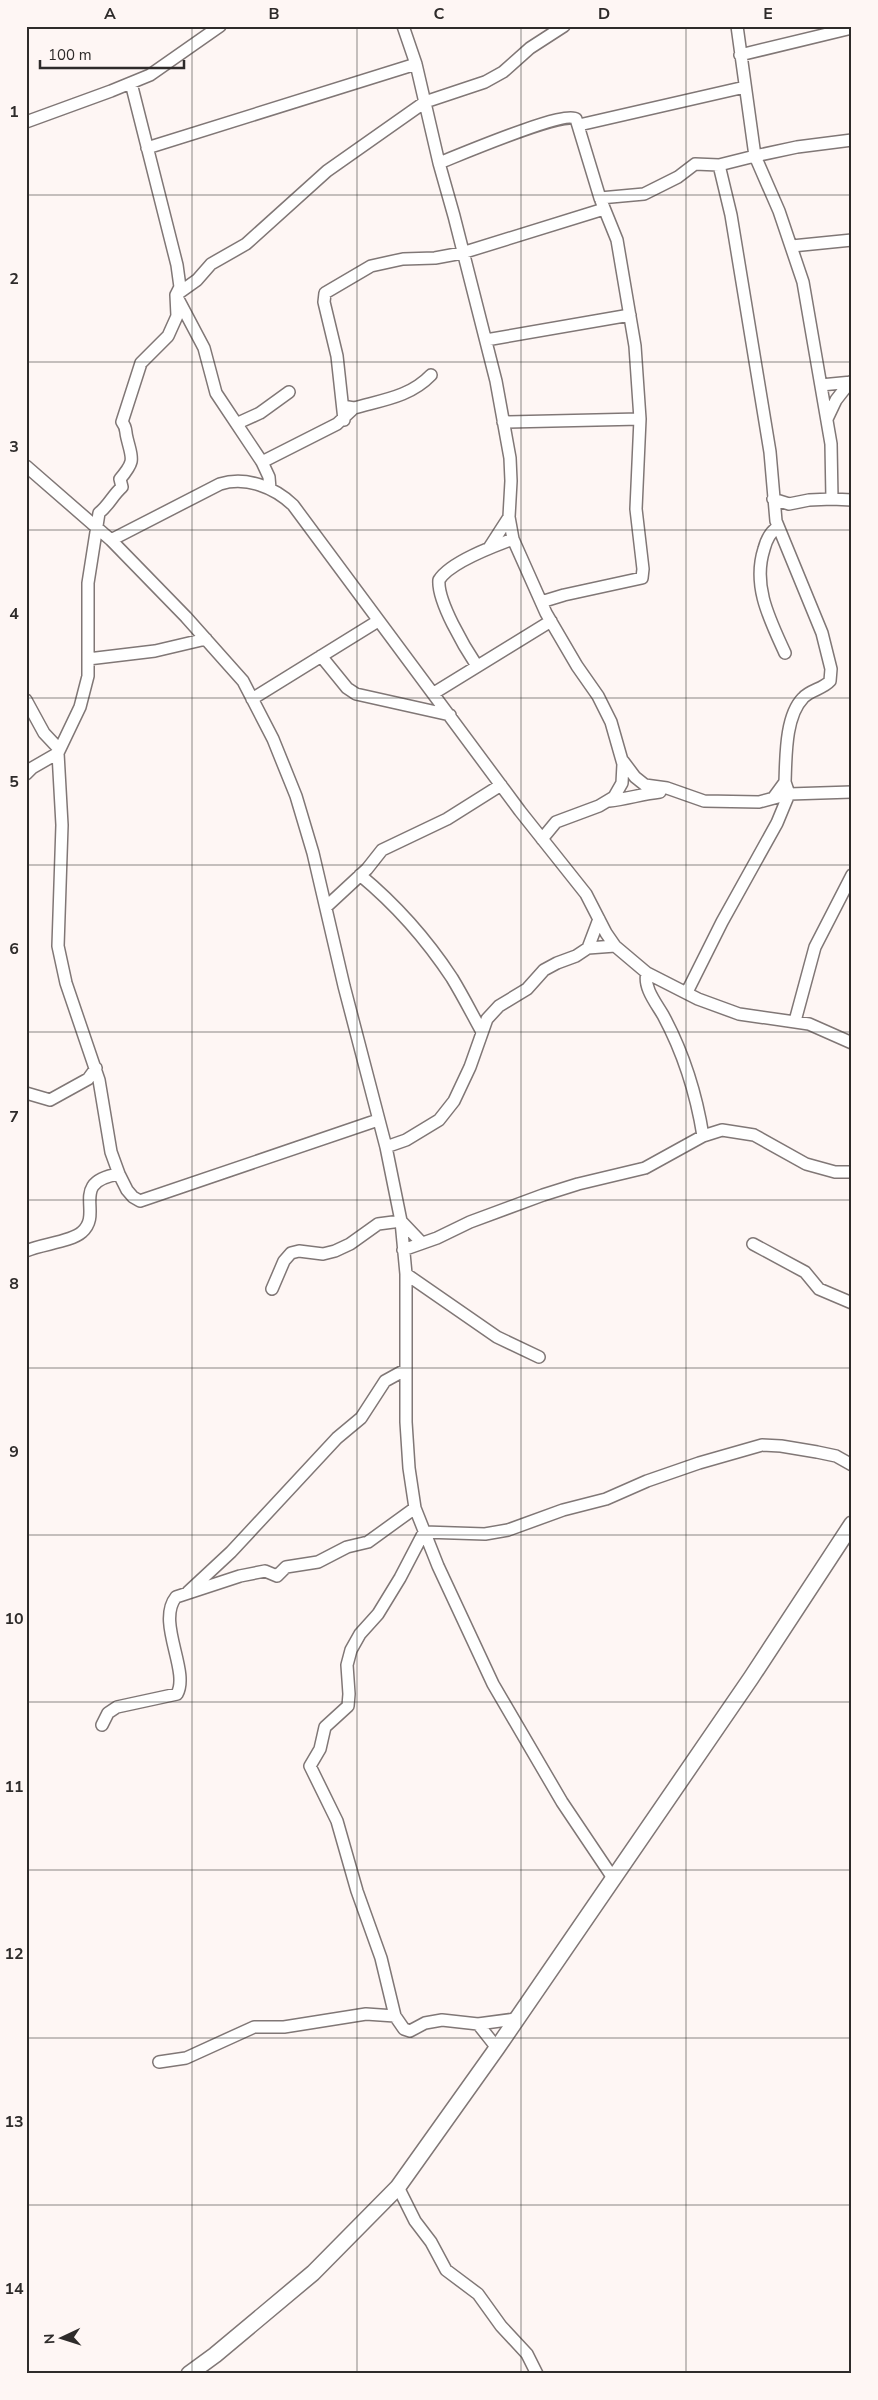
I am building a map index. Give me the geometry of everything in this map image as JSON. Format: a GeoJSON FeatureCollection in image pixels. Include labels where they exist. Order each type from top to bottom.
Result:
{"type":"FeatureCollection","features":[{"type":"Feature","properties":{"kind":"main road"},"geometry":{"type":"LineString","coordinates":[[188,2374],[215,2355],[313,2273],[398,2187],[497,2048],[515,2019],[751,1678],[852,1524]]}},
{"type":"Feature","properties":{"kind":"street"},"geometry":{"type":"LineString","coordinates":[[26,122],[150,75],[180,56],[220,26]]}},
{"type":"Feature","properties":{"kind":"street"},"geometry":{"type":"LineString","coordinates":[[404,26],[416,64],[438,163],[486,340],[503,422],[511,481],[509,517],[513,539],[551,621],[598,696],[610,722],[622,759],[622,783],[614,798],[556,822],[542,839]]}},
{"type":"Feature","properties":{"kind":"street"},"geometry":{"type":"LineString","coordinates":[[176,295],[197,280],[212,264],[246,244],[327,172],[425,102],[484,82],[497,75],[530,48],[564,26]]}},
{"type":"Feature","properties":{"kind":"street"},"geometry":{"type":"LineString","coordinates":[[736,26],[755,156],[768,182],[804,282],[831,444],[832,499]]}},
{"type":"Feature","properties":{"kind":"street"},"geometry":{"type":"LineString","coordinates":[[740,55],[852,28]]}},
{"type":"Feature","properties":{"kind":"street"},"geometry":{"type":"LineString","coordinates":[[147,148],[416,64]]}},
{"type":"Feature","properties":{"kind":"street"},"geometry":{"type":"LineString","coordinates":[[131,83],[178,272],[180,287],[176,295],[177,316],[168,336],[141,363],[127,403],[122,422],[127,428],[132,460],[120,479],[122,488],[113,495],[109,506],[99,513],[95,525],[88,583],[88,676],[80,707],[58,751],[62,825],[58,946],[66,983],[96,1068],[94,1080],[119,1174],[133,1197],[140,1201],[378,1120]]}},
{"type":"Feature","properties":{"kind":"street"},"geometry":{"type":"LineString","coordinates":[[579,125],[745,87]]}},
{"type":"Feature","properties":{"kind":"street"},"geometry":{"type":"LineString","coordinates":[[438,163],[562,117],[573,116],[579,125],[602,203],[617,240],[635,346],[640,419],[636,509],[643,569],[642,578],[541,602]]}},
{"type":"Feature","properties":{"kind":"street"},"geometry":{"type":"LineString","coordinates":[[262,462],[344,420],[349,407],[324,302],[325,293],[370,266],[403,259],[435,258],[462,253],[602,203],[644,194],[678,177],[695,164],[720,165],[796,147],[852,140]]}},
{"type":"Feature","properties":{"kind":"street"},"geometry":{"type":"LineString","coordinates":[[686,992],[777,823],[789,794],[785,782],[786,749],[793,715],[803,698],[826,685],[831,676],[822,633],[777,524],[773,499],[770,452],[731,214],[720,165]]}},
{"type":"Feature","properties":{"kind":"street"},"geometry":{"type":"LineString","coordinates":[[792,246],[852,240]]}},
{"type":"Feature","properties":{"kind":"street"},"geometry":{"type":"LineString","coordinates":[[176,295],[204,348],[216,393],[262,462],[269,478],[270,489]]}},
{"type":"Feature","properties":{"kind":"street"},"geometry":{"type":"LineString","coordinates":[[486,340],[630,315]]}},
{"type":"Feature","properties":{"kind":"street"},"geometry":{"type":"LineString","coordinates":[[349,407],[396,397],[420,386],[430,375]]}},
{"type":"Feature","properties":{"kind":"street"},"geometry":{"type":"LineString","coordinates":[[821,385],[851,382]]}},
{"type":"Feature","properties":{"kind":"street"},"geometry":{"type":"LineString","coordinates":[[827,419],[836,400],[851,382]]}},
{"type":"Feature","properties":{"kind":"street"},"geometry":{"type":"LineString","coordinates":[[238,424],[260,412],[289,392]]}},
{"type":"Feature","properties":{"kind":"street"},"geometry":{"type":"LineString","coordinates":[[503,422],[640,419]]}},
{"type":"Feature","properties":{"kind":"street"},"geometry":{"type":"LineString","coordinates":[[26,466],[111,540],[206,639],[243,681],[273,739],[296,796],[313,853],[386,1147],[401,1221],[406,1274],[405,1370],[409,1468],[415,1508],[438,1566],[493,1684],[562,1802],[613,1878]]}},
{"type":"Feature","properties":{"kind":"street"},"geometry":{"type":"LineString","coordinates":[[111,540],[220,484],[241,480],[270,489],[293,505],[501,786],[586,894],[615,946],[647,972],[698,999],[739,1014],[809,1024],[852,1043]]}},
{"type":"Feature","properties":{"kind":"street"},"geometry":{"type":"LineString","coordinates":[[773,499],[789,504],[809,500],[852,500]]}},
{"type":"Feature","properties":{"kind":"street"},"geometry":{"type":"LineString","coordinates":[[785,654],[762,601],[760,563],[766,541],[789,504]]}},
{"type":"Feature","properties":{"kind":"street"},"geometry":{"type":"LineString","coordinates":[[489,548],[509,517]]}},
{"type":"Feature","properties":{"kind":"street"},"geometry":{"type":"LineString","coordinates":[[477,666],[460,639],[438,586],[442,576],[447,571],[489,548],[513,539]]}},
{"type":"Feature","properties":{"kind":"street"},"geometry":{"type":"LineString","coordinates":[[252,698],[378,621]]}},
{"type":"Feature","properties":{"kind":"street"},"geometry":{"type":"LineString","coordinates":[[434,693],[551,621]]}},
{"type":"Feature","properties":{"kind":"street"},"geometry":{"type":"LineString","coordinates":[[88,660],[155,651],[206,639]]}},
{"type":"Feature","properties":{"kind":"street"},"geometry":{"type":"LineString","coordinates":[[321,656],[347,688],[356,694],[450,716]]}},
{"type":"Feature","properties":{"kind":"street"},"geometry":{"type":"LineString","coordinates":[[26,700],[44,733],[58,751]]}},
{"type":"Feature","properties":{"kind":"street"},"geometry":{"type":"LineString","coordinates":[[26,774],[58,751]]}},
{"type":"Feature","properties":{"kind":"street"},"geometry":{"type":"LineString","coordinates":[[622,759],[640,782],[674,790],[704,801],[759,802],[789,794],[852,792]]}},
{"type":"Feature","properties":{"kind":"street"},"geometry":{"type":"LineString","coordinates":[[774,797],[785,782]]}},
{"type":"Feature","properties":{"kind":"street"},"geometry":{"type":"LineString","coordinates":[[326,907],[360,875],[382,850],[447,819],[501,786]]}},
{"type":"Feature","properties":{"kind":"street"},"geometry":{"type":"LineString","coordinates":[[609,801],[625,800],[641,793],[674,790]]}},
{"type":"Feature","properties":{"kind":"street"},"geometry":{"type":"LineString","coordinates":[[360,875],[388,898],[420,935],[452,978],[482,1032]]}},
{"type":"Feature","properties":{"kind":"street"},"geometry":{"type":"LineString","coordinates":[[795,1021],[816,947],[852,875]]}},
{"type":"Feature","properties":{"kind":"street"},"geometry":{"type":"LineString","coordinates":[[588,948],[599,919]]}},
{"type":"Feature","properties":{"kind":"street"},"geometry":{"type":"LineString","coordinates":[[386,1147],[406,1140],[439,1120],[454,1101],[470,1067],[490,1015],[499,1006],[527,989],[544,970],[576,956],[588,948],[615,946]]}},
{"type":"Feature","properties":{"kind":"street"},"geometry":{"type":"LineString","coordinates":[[647,972],[646,978],[649,990],[676,1039],[689,1072],[698,1103],[703,1136]]}},
{"type":"Feature","properties":{"kind":"street"},"geometry":{"type":"LineString","coordinates":[[26,1094],[50,1100],[94,1080]]}},
{"type":"Feature","properties":{"kind":"street"},"geometry":{"type":"LineString","coordinates":[[403,1250],[421,1242],[437,1238],[470,1222],[552,1192],[646,1168],[703,1136],[722,1130],[744,1132],[778,1147],[806,1164],[835,1172],[852,1172]]}},
{"type":"Feature","properties":{"kind":"street"},"geometry":{"type":"LineString","coordinates":[[26,1251],[72,1237],[84,1230],[90,1220],[89,1204],[93,1185],[102,1177],[119,1174]]}},
{"type":"Feature","properties":{"kind":"street"},"geometry":{"type":"LineString","coordinates":[[401,1221],[421,1242]]}},
{"type":"Feature","properties":{"kind":"street"},"geometry":{"type":"LineString","coordinates":[[272,1289],[284,1261],[291,1253],[299,1250],[323,1254],[335,1251],[350,1244],[378,1224],[401,1221]]}},
{"type":"Feature","properties":{"kind":"street"},"geometry":{"type":"LineString","coordinates":[[753,1244],[804,1272],[819,1289],[852,1303]]}},
{"type":"Feature","properties":{"kind":"street"},"geometry":{"type":"LineString","coordinates":[[406,1274],[498,1337],[539,1357]]}},
{"type":"Feature","properties":{"kind":"street"},"geometry":{"type":"LineString","coordinates":[[187,1593],[232,1552],[337,1438],[361,1418],[386,1381],[405,1370]]}},
{"type":"Feature","properties":{"kind":"street"},"geometry":{"type":"LineString","coordinates":[[424,1532],[485,1534],[508,1530],[564,1510],[606,1499],[647,1480],[699,1463],[762,1446],[781,1446],[818,1452],[836,1456],[852,1465]]}},
{"type":"Feature","properties":{"kind":"street"},"geometry":{"type":"LineString","coordinates":[[102,1725],[108,1713],[117,1707],[177,1694],[180,1682],[173,1642],[171,1610],[176,1597],[240,1576],[265,1571],[277,1576],[286,1567],[318,1562],[347,1547],[372,1540],[415,1508]]}},
{"type":"Feature","properties":{"kind":"street"},"geometry":{"type":"LineString","coordinates":[[424,1532],[392,1593],[378,1614],[360,1634],[352,1650],[347,1665],[350,1694],[348,1706],[324,1727],[318,1753],[310,1763],[312,1773],[337,1821],[352,1876],[380,1958],[395,2016],[404,2029],[410,2031],[425,2023],[442,2020],[478,2024],[515,2019]]}},
{"type":"Feature","properties":{"kind":"street"},"geometry":{"type":"LineString","coordinates":[[159,2062],[186,2058],[254,2027],[284,2027],[366,2014],[395,2016]]}},
{"type":"Feature","properties":{"kind":"street"},"geometry":{"type":"LineString","coordinates":[[478,2024],[497,2048]]}},
{"type":"Feature","properties":{"kind":"street"},"geometry":{"type":"LineString","coordinates":[[398,2187],[415,2221],[431,2242],[446,2270],[478,2294],[500,2326],[527,2354],[538,2374]]}}]}
